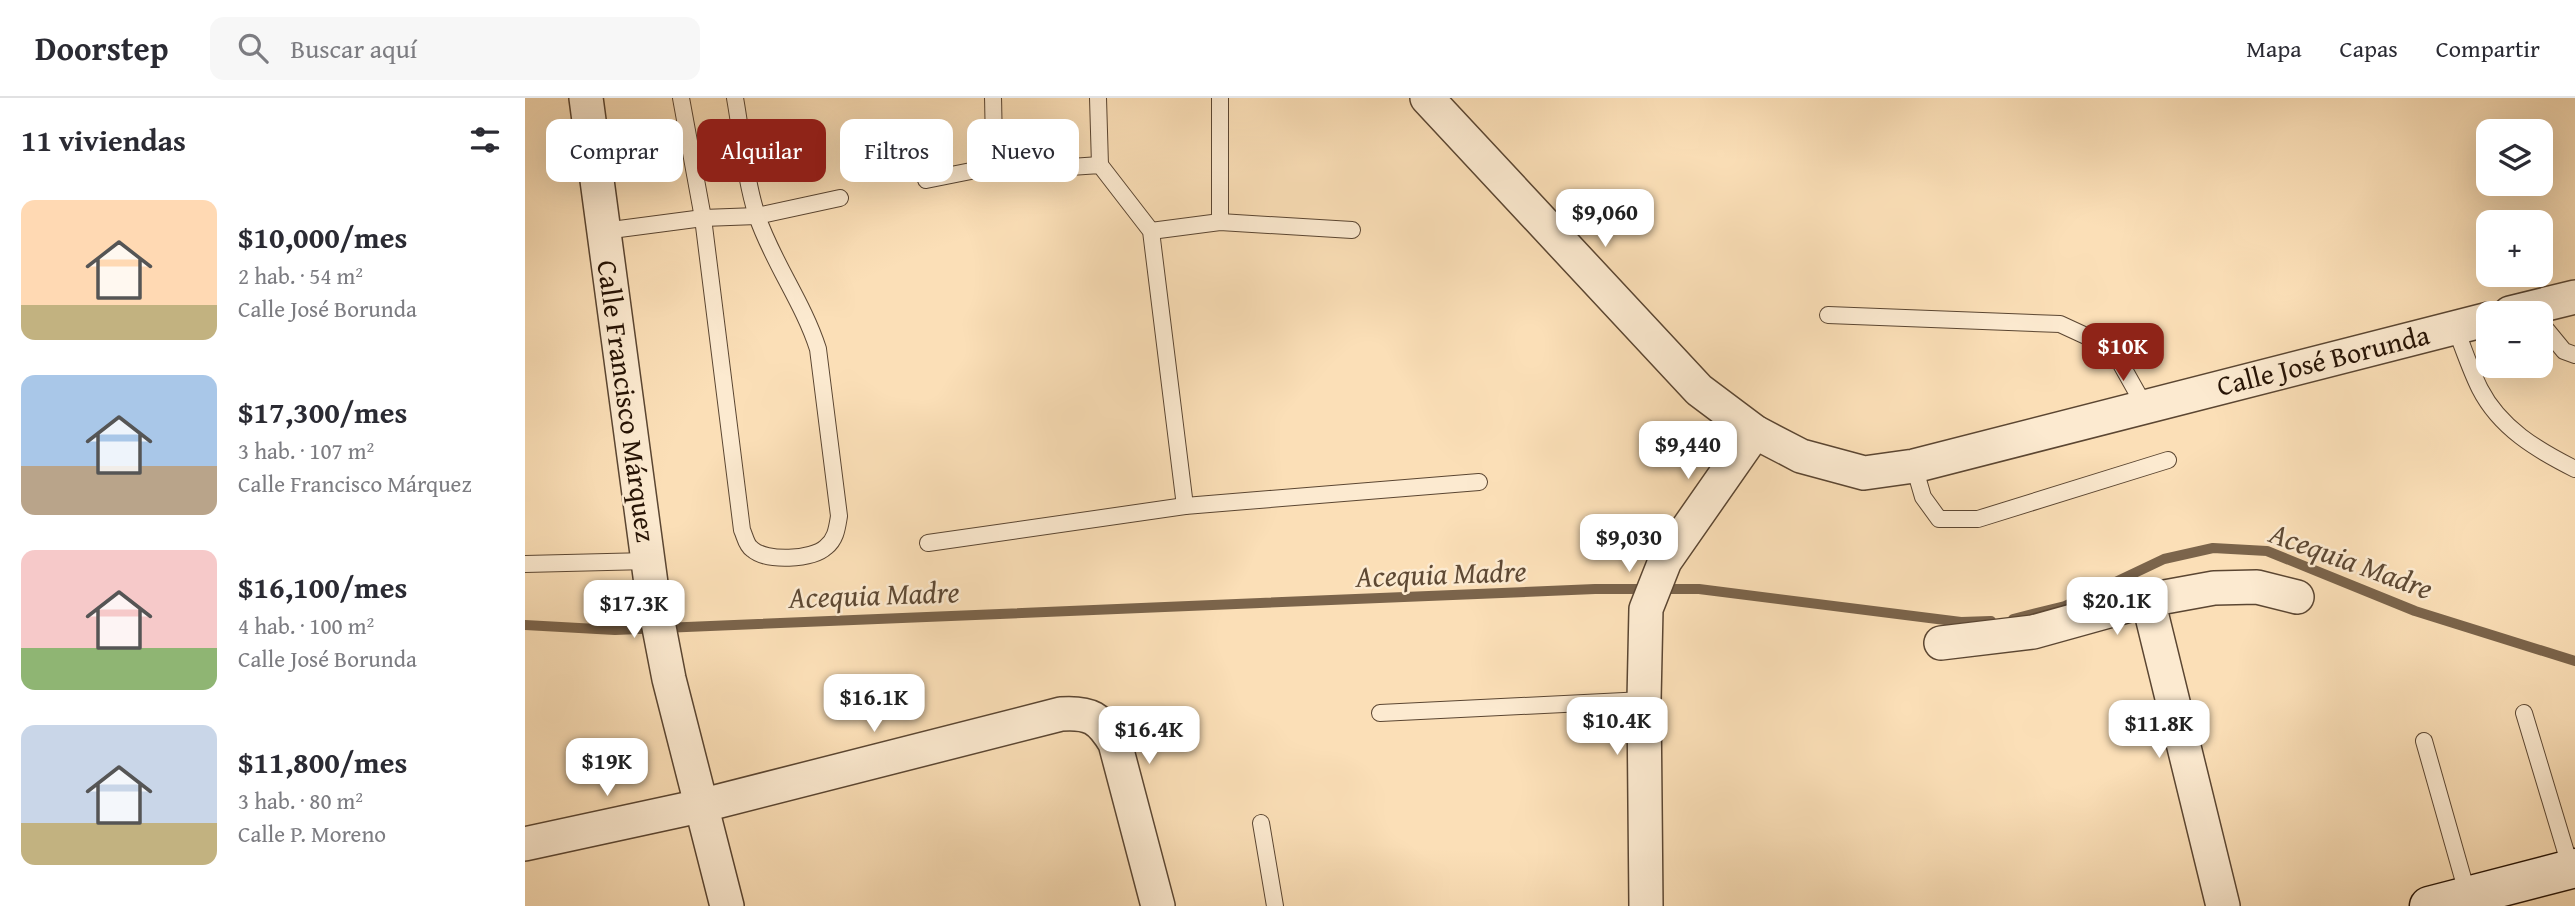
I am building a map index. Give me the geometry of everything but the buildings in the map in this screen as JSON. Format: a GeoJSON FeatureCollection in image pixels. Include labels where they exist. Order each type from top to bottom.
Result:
{"type":"FeatureCollection","features":[{"type":"Feature","properties":{"kind":"main road"},"geometry":{"type":"LineString","coordinates":[[2429,906],[2573,869]]}},
{"type":"Feature","properties":{"kind":"street","name":"Calle Francisco Márquez"},"geometry":{"type":"LineString","coordinates":[[586,98],[650,576],[669,679],[727,906]]}},
{"type":"Feature","properties":{"kind":"street","name":"Calle José Borunda"},"geometry":{"type":"LineString","coordinates":[[1427,98],[1699,390],[1755,432],[1801,456],[1864,473],[1914,466],[2476,322]]}},
{"type":"Feature","properties":{"kind":"street"},"geometry":{"type":"LineString","coordinates":[[2553,305],[2575,297]]}},
{"type":"Feature","properties":{"kind":"street"},"geometry":{"type":"LineString","coordinates":[[1646,906],[1646,609],[1665,561],[1755,432]]}},
{"type":"Feature","properties":{"kind":"street"},"geometry":{"type":"LineString","coordinates":[[1941,643],[2033,632],[2148,600],[2214,588],[2257,587],[2297,597]]}},
{"type":"Feature","properties":{"kind":"street"},"geometry":{"type":"LineString","coordinates":[[2148,600],[2223,906]]}},
{"type":"Feature","properties":{"kind":"street"},"geometry":{"type":"LineString","coordinates":[[525,844],[700,806],[1077,713],[1092,716],[1105,727],[1115,743],[1158,906]]}},
{"type":"Feature","properties":{"kind":"lane"},"geometry":{"type":"LineString","coordinates":[[681,98],[703,218],[742,530],[749,547],[760,556],[769,559],[810,555],[826,548],[836,535],[839,516],[818,349],[810,323],[775,262],[757,216],[748,182],[735,98]]}},
{"type":"Feature","properties":{"kind":"lane"},"geometry":{"type":"LineString","coordinates":[[993,98],[994,119]]}},
{"type":"Feature","properties":{"kind":"lane"},"geometry":{"type":"LineString","coordinates":[[1098,98],[1100,164],[1151,230],[1185,506]]}},
{"type":"Feature","properties":{"kind":"lane"},"geometry":{"type":"LineString","coordinates":[[1220,98],[1220,222]]}},
{"type":"Feature","properties":{"kind":"lane"},"geometry":{"type":"LineString","coordinates":[[1079,167],[1100,164]]}},
{"type":"Feature","properties":{"kind":"lane"},"geometry":{"type":"LineString","coordinates":[[604,231],[703,218],[757,216],[840,198]]}},
{"type":"Feature","properties":{"kind":"lane"},"geometry":{"type":"LineString","coordinates":[[1151,230],[1220,222],[1352,230]]}},
{"type":"Feature","properties":{"kind":"lane"},"geometry":{"type":"LineString","coordinates":[[1828,315],[2060,324],[2112,348],[2144,405]]}},
{"type":"Feature","properties":{"kind":"lane"},"geometry":{"type":"LineString","coordinates":[[2455,327],[2480,390],[2507,426],[2541,452],[2575,469]]}},
{"type":"Feature","properties":{"kind":"lane"},"geometry":{"type":"LineString","coordinates":[[2553,340],[2564,351],[2575,355]]}},
{"type":"Feature","properties":{"kind":"lane"},"geometry":{"type":"LineString","coordinates":[[1914,466],[1923,497],[1939,519],[1978,519],[2168,460]]}},
{"type":"Feature","properties":{"kind":"lane"},"geometry":{"type":"LineString","coordinates":[[928,542],[1185,506],[1479,482]]}},
{"type":"Feature","properties":{"kind":"lane"},"geometry":{"type":"LineString","coordinates":[[525,564],[650,576]]}},
{"type":"Feature","properties":{"kind":"lane"},"geometry":{"type":"LineString","coordinates":[[1380,713],[1644,700]]}},
{"type":"Feature","properties":{"kind":"lane"},"geometry":{"type":"LineString","coordinates":[[2525,713],[2573,869]]}},
{"type":"Feature","properties":{"kind":"lane"},"geometry":{"type":"LineString","coordinates":[[2424,741],[2467,896]]}},
{"type":"Feature","properties":{"kind":"lane"},"geometry":{"type":"LineString","coordinates":[[1261,823],[1275,906]]}},
{"type":"Feature","properties":{"kind":"waterway","name":"Acequia Madre"},"geometry":{"type":"LineString","coordinates":[[2013,619],[2065,606],[2164,559],[2213,548],[2267,551],[2415,611],[2575,661]]}},
{"type":"Feature","properties":{"kind":"waterway","name":"Acequia Madre"},"geometry":{"type":"LineString","coordinates":[[525,625],[615,630],[1595,589],[1699,589],[1961,622],[1991,621]]}}]}
